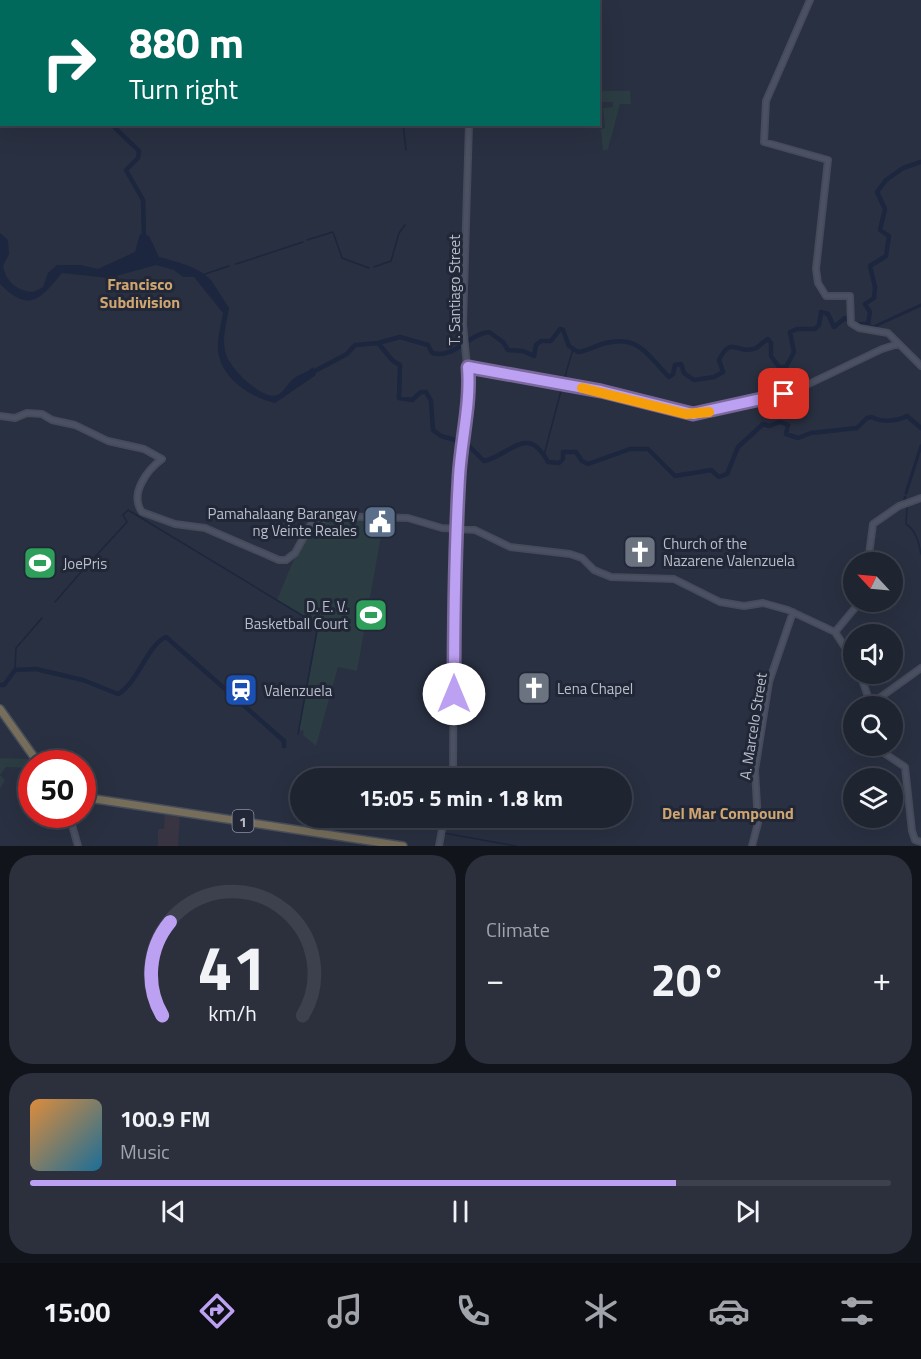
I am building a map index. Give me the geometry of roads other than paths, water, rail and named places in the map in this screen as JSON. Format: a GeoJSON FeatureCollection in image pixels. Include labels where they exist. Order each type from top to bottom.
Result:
{"type":"FeatureCollection","features":[{"type":"Feature","properties":{"kind":"highway"},"geometry":{"type":"LineString","coordinates":[[0,709],[29,750]]}},
{"type":"Feature","properties":{"kind":"highway","name":"1"},"geometry":{"type":"LineString","coordinates":[[96,798],[403,846]]}},
{"type":"Feature","properties":{"kind":"street"},"geometry":{"type":"LineString","coordinates":[[810,0],[766,101],[764,142],[828,160],[816,277],[824,295],[850,296],[850,321],[859,328],[888,333],[921,366]]}},
{"type":"Feature","properties":{"kind":"street","name":"T. Santiago Street"},"geometry":{"type":"LineString","coordinates":[[453,768],[456,529],[461,438],[469,389],[465,339],[469,126]]}},
{"type":"Feature","properties":{"kind":"street"},"geometry":{"type":"LineString","coordinates":[[468,367],[601,391],[693,414],[792,392],[882,349],[898,344]]}},
{"type":"Feature","properties":{"kind":"street"},"geometry":{"type":"LineString","coordinates":[[0,417],[15,418],[27,413],[42,414],[52,420],[75,425],[108,441],[144,449],[162,459],[145,474],[141,483],[139,508],[142,512],[175,524],[205,528],[279,560],[286,560],[295,553],[311,524],[334,515],[403,517],[442,528],[484,533],[510,547],[570,554],[582,558],[594,570],[611,577],[674,579],[720,602],[740,605],[757,604],[793,612],[835,632],[843,644]]}},
{"type":"Feature","properties":{"kind":"street"},"geometry":{"type":"LineString","coordinates":[[869,552],[873,524],[899,506],[921,498]]}},
{"type":"Feature","properties":{"kind":"street","name":"A. Marcelo Street"},"geometry":{"type":"LineString","coordinates":[[752,846],[758,823],[755,770],[769,682],[793,612]]}},
{"type":"Feature","properties":{"kind":"street"},"geometry":{"type":"LineString","coordinates":[[835,632],[852,612]]}},
{"type":"Feature","properties":{"kind":"street"},"geometry":{"type":"LineString","coordinates":[[883,696],[921,668]]}},
{"type":"Feature","properties":{"kind":"street"},"geometry":{"type":"LineString","coordinates":[[888,756],[905,767],[912,831],[914,839],[921,842]]}},
{"type":"Feature","properties":{"kind":"street"},"geometry":{"type":"LineString","coordinates":[[73,828],[78,846]]}},
{"type":"Feature","properties":{"kind":"street"},"geometry":{"type":"LineString","coordinates":[[440,846],[443,828]]}},
{"type":"Feature","properties":{"kind":"water"},"geometry":{"type":"Polygon","coordinates":[[[0,233],[8,240],[9,254],[3,266],[7,277],[17,288],[33,292],[43,287],[48,273],[57,265],[81,265],[98,269],[135,252],[140,234],[149,236],[159,257],[194,268],[211,280],[229,308],[224,337],[228,360],[247,382],[263,393],[277,395],[293,379],[313,367],[316,375],[275,403],[256,397],[247,391],[231,378],[220,361],[218,342],[223,313],[194,277],[183,277],[174,270],[156,265],[109,278],[62,273],[47,290],[34,300],[19,298],[0,284],[0,233]]]}},
{"type":"Feature","properties":{"kind":"waterway"},"geometry":{"type":"LineString","coordinates":[[113,126],[139,151],[138,158],[126,170],[143,200],[144,238]]}},
{"type":"Feature","properties":{"kind":"waterway"},"geometry":{"type":"LineString","coordinates":[[403,126],[406,150]]}},
{"type":"Feature","properties":{"kind":"waterway"},"geometry":{"type":"LineString","coordinates":[[311,373],[347,354],[355,345],[378,343],[400,337],[428,345],[432,353],[440,354],[455,350],[474,337],[489,332],[503,342],[508,350],[523,351],[534,356],[536,345],[541,341],[551,341],[560,329],[563,330],[569,346],[578,352],[618,341],[635,345],[649,355],[669,377],[673,374],[675,365],[681,364],[684,373],[694,380],[714,377],[723,372],[719,360],[728,348],[749,350],[768,339],[771,343],[771,356],[779,367],[786,367],[794,352],[790,332],[797,329],[815,329],[819,325],[821,312],[828,314],[834,327],[845,318],[857,324],[868,324],[870,312],[865,304],[874,298],[875,287],[870,266],[886,256],[889,236],[880,230],[885,209],[877,192],[886,180],[903,168],[921,162]]}},
{"type":"Feature","properties":{"kind":"waterway"},"geometry":{"type":"LineString","coordinates":[[374,267],[391,261],[399,233],[405,225]]}},
{"type":"Feature","properties":{"kind":"waterway"},"geometry":{"type":"LineString","coordinates":[[307,240],[333,232],[342,258],[369,268]]}},
{"type":"Feature","properties":{"kind":"waterway"},"geometry":{"type":"LineString","coordinates":[[236,264],[303,242]]}},
{"type":"Feature","properties":{"kind":"waterway"},"geometry":{"type":"LineString","coordinates":[[205,274],[229,266]]}},
{"type":"Feature","properties":{"kind":"waterway"},"geometry":{"type":"LineString","coordinates":[[864,325],[873,327],[921,305]]}},
{"type":"Feature","properties":{"kind":"waterway"},"geometry":{"type":"LineString","coordinates":[[378,343],[393,361],[400,365],[399,398],[412,400],[421,392],[426,392],[431,401],[433,430],[441,436],[466,443],[484,461],[526,443],[540,451],[548,462],[559,463],[563,459],[563,452],[576,452],[582,461],[588,464],[630,449],[648,449],[675,476],[711,470],[719,477],[727,474],[738,447],[763,424],[769,426],[780,422],[788,425],[786,434],[798,438],[811,433],[857,428],[867,418],[872,417],[890,421],[907,416],[921,428]]}},
{"type":"Feature","properties":{"kind":"waterway"},"geometry":{"type":"LineString","coordinates":[[564,380],[573,349]]}},
{"type":"Feature","properties":{"kind":"waterway"},"geometry":{"type":"LineString","coordinates":[[544,455],[562,387]]}},
{"type":"Feature","properties":{"kind":"waterway"},"geometry":{"type":"LineString","coordinates":[[906,493],[921,446]]}},
{"type":"Feature","properties":{"kind":"waterway"},"geometry":{"type":"LineString","coordinates":[[907,506],[906,524],[915,533],[921,554]]}},
{"type":"Feature","properties":{"kind":"waterway"},"geometry":{"type":"LineString","coordinates":[[92,560],[127,522],[123,515],[128,510],[318,625],[298,734]]}},
{"type":"Feature","properties":{"kind":"waterway"},"geometry":{"type":"LineString","coordinates":[[55,602],[88,564]]}},
{"type":"Feature","properties":{"kind":"waterway"},"geometry":{"type":"LineString","coordinates":[[15,670],[16,648],[42,618]]}},
{"type":"Feature","properties":{"kind":"waterway"},"geometry":{"type":"LineString","coordinates":[[0,685],[4,685],[15,670],[36,669],[83,680],[118,694],[125,689],[154,647],[166,637],[284,741],[284,746]]}},
{"type":"Feature","properties":{"kind":"waterway"},"geometry":{"type":"LineString","coordinates":[[444,833],[516,846]]}},
{"type":"Feature","properties":{"kind":"place","name":"Pamahalaang Barangay ng Veinte Reales"},"geometry":{"type":"Point","coordinates":[380,522]}},
{"type":"Feature","properties":{"kind":"place","name":"Church of the Nazarene Valenzuela"},"geometry":{"type":"Point","coordinates":[640,552]}},
{"type":"Feature","properties":{"kind":"place","name":"JoePris"},"geometry":{"type":"Point","coordinates":[40,563]}},
{"type":"Feature","properties":{"kind":"place","name":"D. E. V. Basketball Court"},"geometry":{"type":"Point","coordinates":[371,615]}},
{"type":"Feature","properties":{"kind":"place","name":"Lena Chapel"},"geometry":{"type":"Point","coordinates":[534,688]}},
{"type":"Feature","properties":{"kind":"place","name":"Valenzuela"},"geometry":{"type":"Point","coordinates":[241,690]}},
{"type":"Feature","properties":{"kind":"district","name":"Francisco Subdivision"},"geometry":{"type":"Point","coordinates":[140,293]}},
{"type":"Feature","properties":{"kind":"district","name":"Del Mar Compound"},"geometry":{"type":"Point","coordinates":[728,813]}}]}
